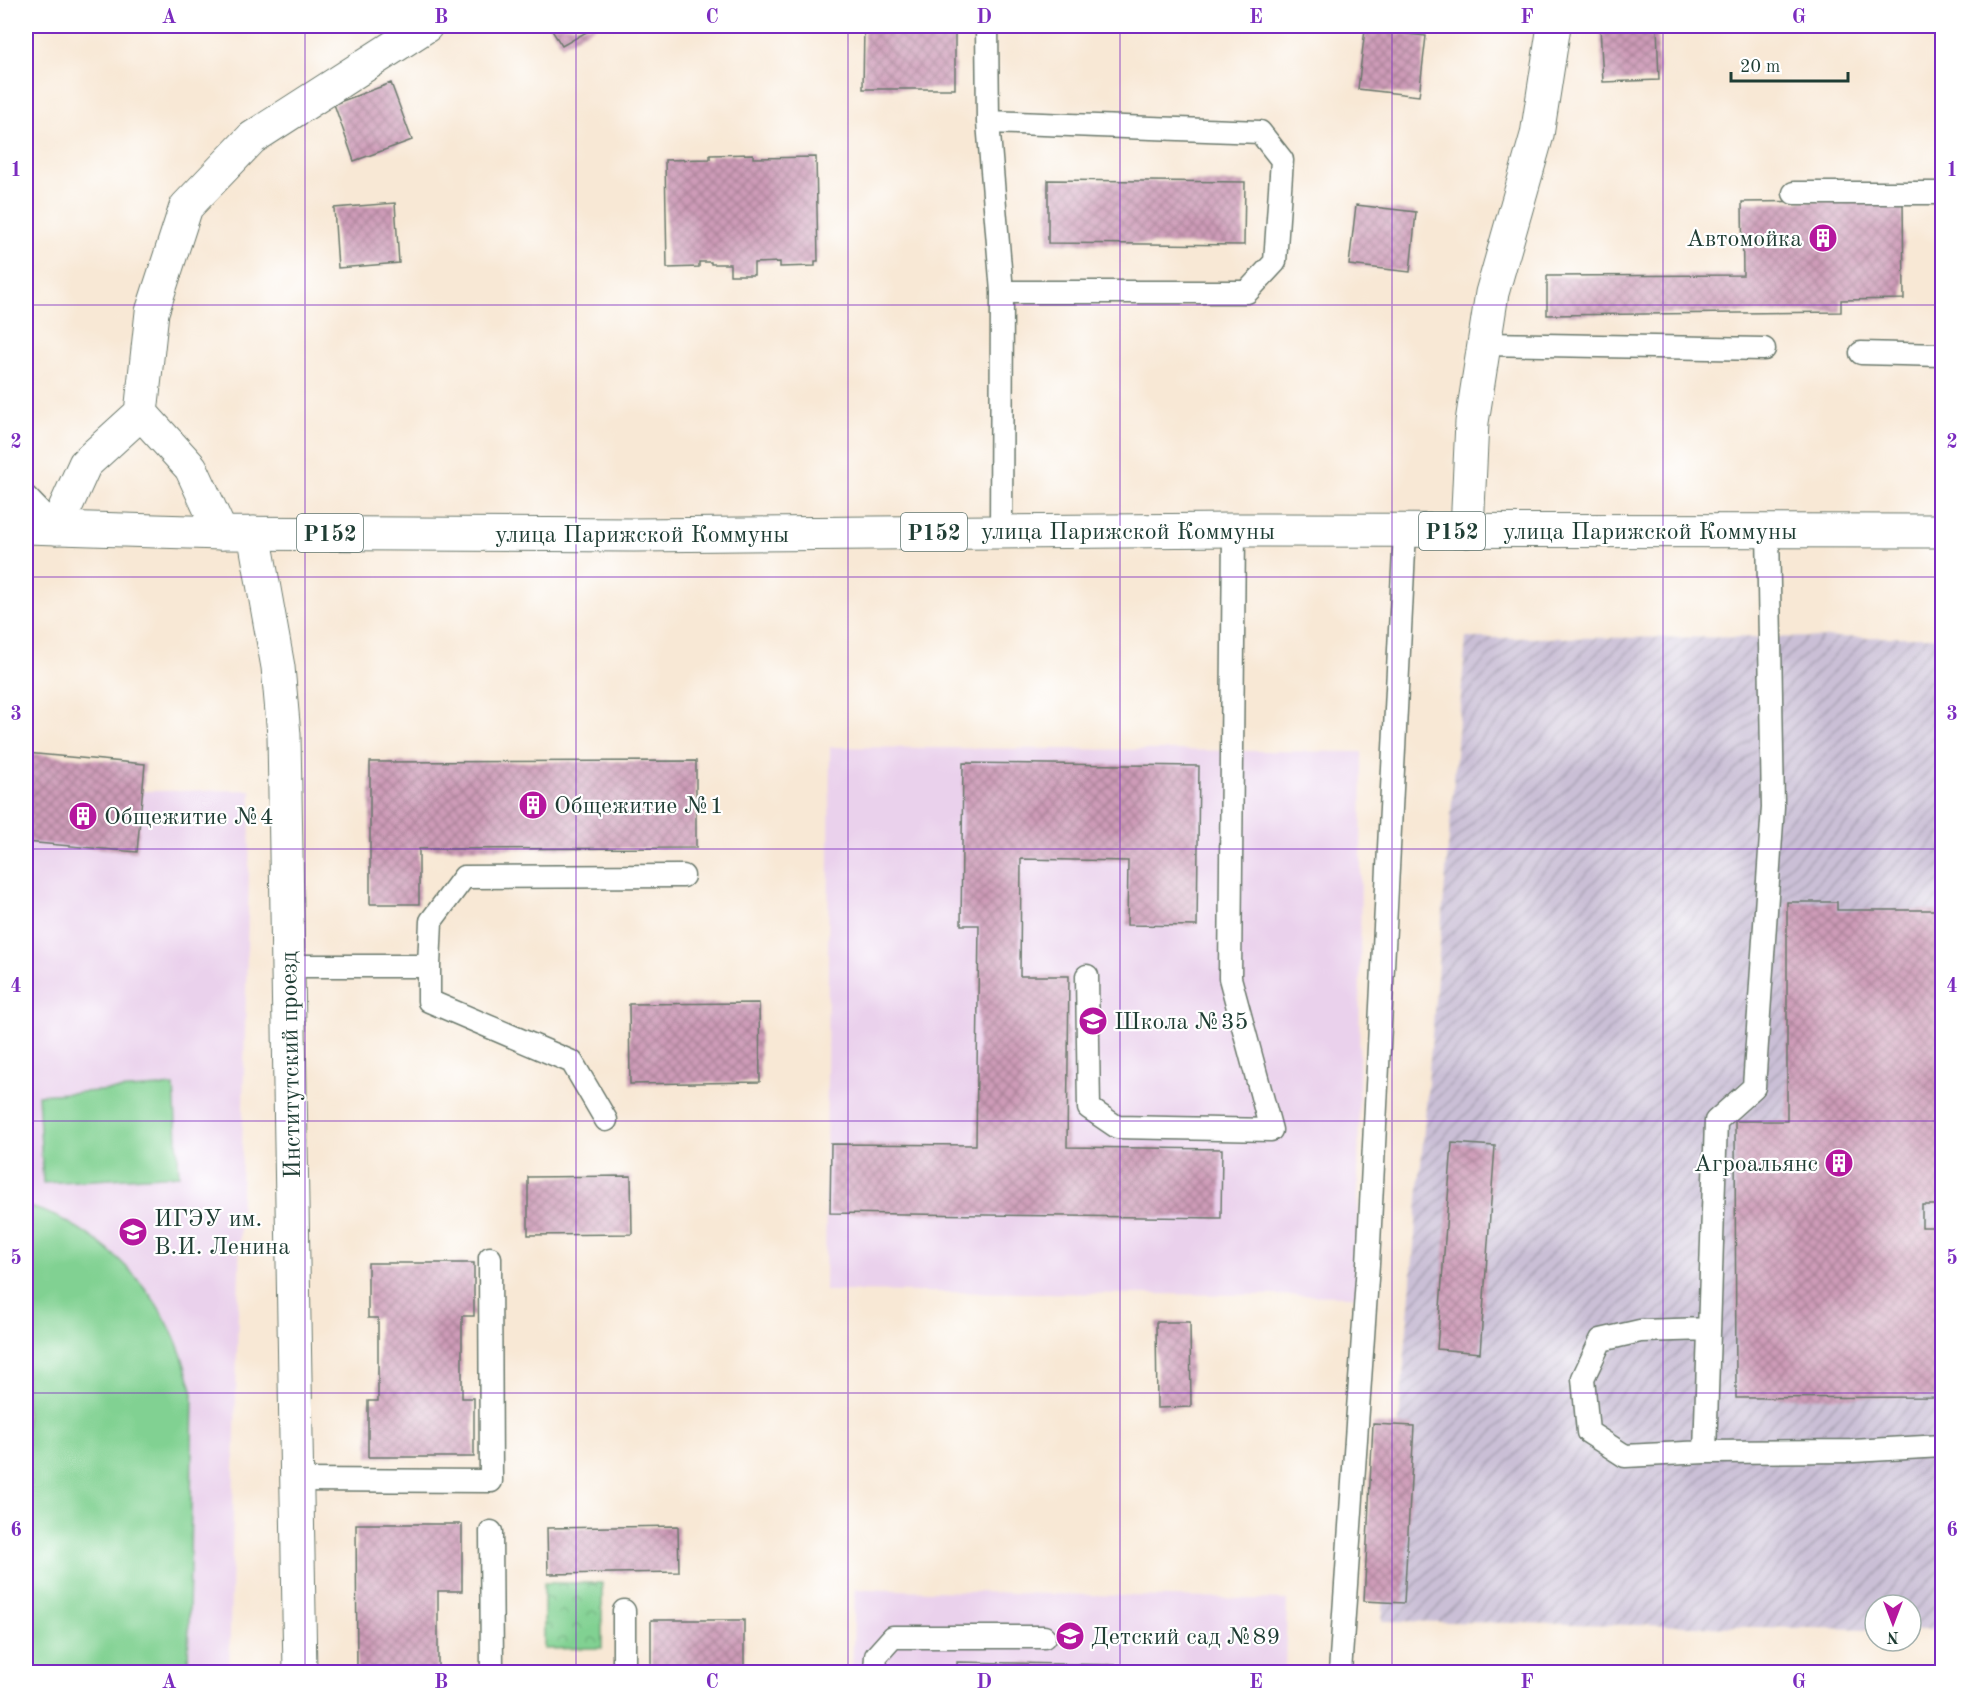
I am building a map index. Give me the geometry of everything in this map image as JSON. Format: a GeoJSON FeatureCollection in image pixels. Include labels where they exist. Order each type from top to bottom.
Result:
{"type":"FeatureCollection","features":[{"type":"Feature","properties":{"kind":"street"},"geometry":{"type":"LineString","coordinates":[[40,528],[85,464],[141,413],[152,312],[186,207],[252,138],[426,26]]}},
{"type":"Feature","properties":{"kind":"street"},"geometry":{"type":"LineString","coordinates":[[1467,531],[1472,422],[1492,293],[1537,135],[1554,26]]}},
{"type":"Feature","properties":{"kind":"street"},"geometry":{"type":"LineString","coordinates":[[141,413],[191,468],[221,532]]}},
{"type":"Feature","properties":{"kind":"street","name":"улица Парижской Коммуны"},"geometry":{"type":"LineString","coordinates":[[40,528],[221,532],[646,534],[1234,530],[1942,531]]}},
{"type":"Feature","properties":{"kind":"street","name":"Институтский проезд"},"geometry":{"type":"LineString","coordinates":[[254,532],[278,667],[284,735],[300,1672]]}},
{"type":"Feature","properties":{"kind":"lane"},"geometry":{"type":"LineString","coordinates":[[987,26],[988,122],[1002,292],[1001,532]]}},
{"type":"Feature","properties":{"kind":"lane"},"geometry":{"type":"LineString","coordinates":[[988,122],[1260,132],[1282,159],[1275,262],[1247,292],[1002,292]]}},
{"type":"Feature","properties":{"kind":"lane"},"geometry":{"type":"LineString","coordinates":[[1794,193],[1942,194]]}},
{"type":"Feature","properties":{"kind":"lane"},"geometry":{"type":"LineString","coordinates":[[1484,344],[1764,349]]}},
{"type":"Feature","properties":{"kind":"lane"},"geometry":{"type":"LineString","coordinates":[[1862,352],[1942,356]]}},
{"type":"Feature","properties":{"kind":"lane"},"geometry":{"type":"LineString","coordinates":[[26,497],[40,528]]}},
{"type":"Feature","properties":{"kind":"lane"},"geometry":{"type":"LineString","coordinates":[[1087,976],[1089,1108],[1117,1126],[1271,1130],[1230,978],[1234,530]]}},
{"type":"Feature","properties":{"kind":"lane"},"geometry":{"type":"LineString","coordinates":[[1340,1672],[1368,1264],[1405,531]]}},
{"type":"Feature","properties":{"kind":"lane"},"geometry":{"type":"LineString","coordinates":[[1705,1452],[1716,1121],[1754,1087],[1773,807],[1768,531]]}},
{"type":"Feature","properties":{"kind":"lane"},"geometry":{"type":"LineString","coordinates":[[606,1120],[572,1062],[429,1001],[431,921],[465,877],[683,876]]}},
{"type":"Feature","properties":{"kind":"lane"},"geometry":{"type":"LineString","coordinates":[[288,966],[429,966]]}},
{"type":"Feature","properties":{"kind":"lane"},"geometry":{"type":"LineString","coordinates":[[297,1480],[491,1481],[490,1258]]}},
{"type":"Feature","properties":{"kind":"lane"},"geometry":{"type":"LineString","coordinates":[[1709,1329],[1640,1331],[1601,1340],[1583,1378],[1588,1432],[1625,1456],[1705,1452],[1853,1452],[1942,1446]]}},
{"type":"Feature","properties":{"kind":"lane"},"geometry":{"type":"LineString","coordinates":[[491,1532],[492,1672]]}},
{"type":"Feature","properties":{"kind":"lane"},"geometry":{"type":"LineString","coordinates":[[624,1611],[624,1672]]}},
{"type":"Feature","properties":{"kind":"lane"},"geometry":{"type":"LineString","coordinates":[[875,1672],[876,1656],[892,1637],[1044,1637]]}},
{"type":"Feature","properties":{"kind":"shaded area"},"geometry":{"type":"Polygon","coordinates":[[[1942,637],[1942,1630],[1923,1630],[1923,1593],[1863,1593],[1863,1629],[1382,1621],[1466,638],[1942,637]]]}},
{"type":"Feature","properties":{"kind":"shaded area","name":"Школа №35"},"geometry":{"type":"Polygon","coordinates":[[[830,747],[1362,752],[1357,1296],[825,1291],[830,747]]]}},
{"type":"Feature","properties":{"kind":"shaded area","name":"ИГЭУ им. В.И. Ленина"},"geometry":{"type":"Polygon","coordinates":[[[26,753],[145,764],[143,791],[251,790],[229,1672],[26,1672],[26,753]]]}},
{"type":"Feature","properties":{"kind":"shaded area","name":"Детский сад №89"},"geometry":{"type":"Polygon","coordinates":[[[855,1589],[1287,1600],[1285,1672],[852,1672],[855,1589]]]}},
{"type":"Feature","properties":{"kind":"green space"},"geometry":{"type":"Polygon","coordinates":[[[174,1086],[179,1175],[43,1183],[38,1095],[174,1086]]]}},
{"type":"Feature","properties":{"kind":"green space"},"geometry":{"type":"Polygon","coordinates":[[[26,1206],[69,1223],[109,1250],[142,1285],[156,1304],[172,1332],[182,1358],[193,1393],[188,1672],[26,1672],[26,1206]]]}},
{"type":"Feature","properties":{"kind":"green space"},"geometry":{"type":"Polygon","coordinates":[[[544,1583],[602,1583],[602,1648],[544,1649],[544,1583]]]}},
{"type":"Feature","properties":{"kind":"building"},"geometry":{"type":"Polygon","coordinates":[[[549,26],[597,26],[562,46],[549,26]]]}},
{"type":"Feature","properties":{"kind":"building"},"geometry":{"type":"Polygon","coordinates":[[[864,26],[955,26],[955,89],[863,89],[864,26]]]}},
{"type":"Feature","properties":{"kind":"building"},"geometry":{"type":"Polygon","coordinates":[[[1600,26],[1657,26],[1659,80],[1603,82],[1600,26]]]}},
{"type":"Feature","properties":{"kind":"building"},"geometry":{"type":"Polygon","coordinates":[[[1365,29],[1426,36],[1419,96],[1358,89],[1365,29]]]}},
{"type":"Feature","properties":{"kind":"building"},"geometry":{"type":"Polygon","coordinates":[[[391,83],[412,140],[354,161],[334,104],[391,83]]]}},
{"type":"Feature","properties":{"kind":"building"},"geometry":{"type":"Polygon","coordinates":[[[753,154],[753,158],[816,157],[818,261],[815,261],[815,266],[780,267],[780,262],[754,263],[754,275],[730,275],[730,264],[711,264],[711,262],[699,262],[699,267],[667,268],[665,160],[710,159],[710,155],[753,154]]]}},
{"type":"Feature","properties":{"kind":"building"},"geometry":{"type":"Polygon","coordinates":[[[1048,180],[1245,182],[1244,245],[1048,243],[1048,180]]]}},
{"type":"Feature","properties":{"kind":"building","name":"Автомойка"},"geometry":{"type":"Polygon","coordinates":[[[1903,200],[1904,299],[1841,300],[1841,312],[1547,315],[1547,276],[1743,275],[1742,202],[1903,200]]]}},
{"type":"Feature","properties":{"kind":"building"},"geometry":{"type":"Polygon","coordinates":[[[395,203],[399,263],[338,268],[334,208],[395,203]]]}},
{"type":"Feature","properties":{"kind":"building"},"geometry":{"type":"Polygon","coordinates":[[[1356,205],[1416,212],[1410,272],[1349,265],[1356,205]]]}},
{"type":"Feature","properties":{"kind":"building","name":"Общежитие №4"},"geometry":{"type":"Polygon","coordinates":[[[26,753],[145,764],[137,852],[26,842],[26,753]]]}},
{"type":"Feature","properties":{"kind":"building","name":"Общежитие №1"},"geometry":{"type":"Polygon","coordinates":[[[696,761],[696,848],[419,849],[419,904],[370,904],[370,762],[696,761]]]}},
{"type":"Feature","properties":{"kind":"building"},"geometry":{"type":"Polygon","coordinates":[[[963,763],[1199,766],[1197,926],[1127,925],[1128,861],[1021,859],[1020,976],[1069,976],[1067,1147],[1222,1149],[1221,1218],[830,1213],[831,1144],[976,1145],[979,925],[961,925],[963,763]]]}},
{"type":"Feature","properties":{"kind":"building","name":"Агроальянс"},"geometry":{"type":"Polygon","coordinates":[[[1787,902],[1837,902],[1837,910],[1942,910],[1942,1205],[1922,1205],[1922,1227],[1942,1227],[1942,1397],[1736,1398],[1735,1121],[1787,1121],[1787,902]]]}},
{"type":"Feature","properties":{"kind":"building"},"geometry":{"type":"Polygon","coordinates":[[[759,1003],[760,1082],[630,1084],[629,1004],[759,1003]]]}},
{"type":"Feature","properties":{"kind":"building"},"geometry":{"type":"Polygon","coordinates":[[[1452,1143],[1495,1146],[1480,1353],[1437,1349],[1452,1143]]]}},
{"type":"Feature","properties":{"kind":"building"},"geometry":{"type":"Polygon","coordinates":[[[631,1176],[632,1234],[528,1235],[528,1177],[631,1176]]]}},
{"type":"Feature","properties":{"kind":"building"},"geometry":{"type":"Polygon","coordinates":[[[368,1263],[474,1263],[474,1316],[462,1316],[462,1398],[474,1398],[474,1457],[368,1457],[368,1401],[378,1401],[378,1318],[368,1318],[368,1263]]]}},
{"type":"Feature","properties":{"kind":"building"},"geometry":{"type":"Polygon","coordinates":[[[1156,1322],[1190,1322],[1191,1407],[1157,1408],[1156,1322]]]}},
{"type":"Feature","properties":{"kind":"building"},"geometry":{"type":"Polygon","coordinates":[[[1373,1424],[1414,1426],[1404,1603],[1364,1601],[1373,1424]]]}},
{"type":"Feature","properties":{"kind":"building"},"geometry":{"type":"Polygon","coordinates":[[[356,1524],[462,1524],[462,1591],[438,1591],[438,1672],[357,1672],[356,1524]]]}},
{"type":"Feature","properties":{"kind":"building"},"geometry":{"type":"Polygon","coordinates":[[[678,1526],[679,1572],[548,1574],[547,1528],[678,1526]]]}},
{"type":"Feature","properties":{"kind":"building"},"geometry":{"type":"Polygon","coordinates":[[[651,1620],[744,1620],[744,1672],[651,1672],[651,1620]]]}},
{"type":"Feature","properties":{"kind":"building"},"geometry":{"type":"Polygon","coordinates":[[[957,1662],[1116,1665],[1116,1672],[957,1672],[957,1662]]]}},
{"type":"Feature","properties":{"kind":"place","name":"Автомойка"},"geometry":{"type":"Point","coordinates":[1823,238]}},
{"type":"Feature","properties":{"kind":"place","name":"Общежитие №1"},"geometry":{"type":"Point","coordinates":[533,805]}},
{"type":"Feature","properties":{"kind":"place","name":"Общежитие №4"},"geometry":{"type":"Point","coordinates":[83,816]}},
{"type":"Feature","properties":{"kind":"place","name":"Школа №35"},"geometry":{"type":"Point","coordinates":[1093,1021]}},
{"type":"Feature","properties":{"kind":"place","name":"Агроальянс"},"geometry":{"type":"Point","coordinates":[1839,1163]}},
{"type":"Feature","properties":{"kind":"place","name":"ИГЭУ им. В.И. Ленина"},"geometry":{"type":"Point","coordinates":[133,1232]}},
{"type":"Feature","properties":{"kind":"place","name":"Детский сад №89"},"geometry":{"type":"Point","coordinates":[1070,1636]}}]}
